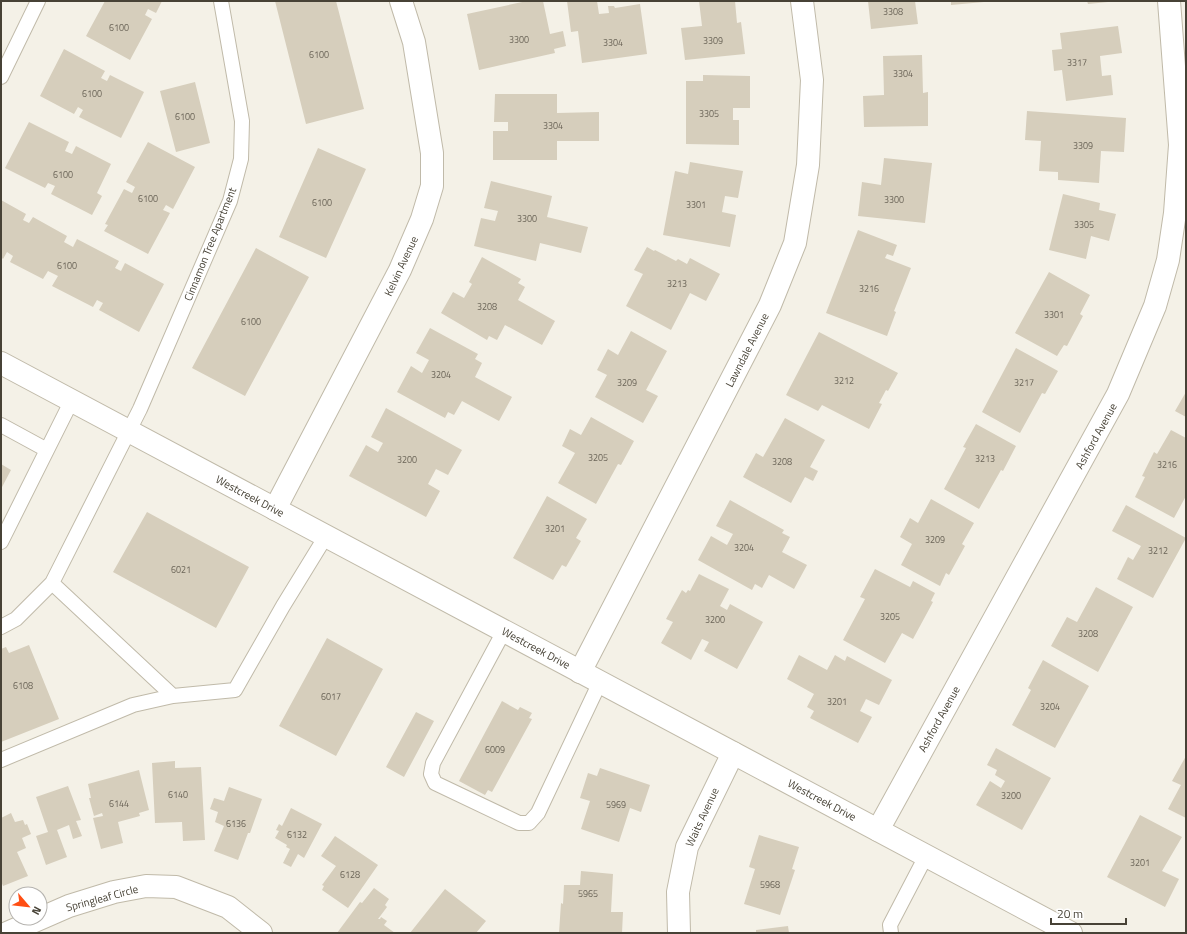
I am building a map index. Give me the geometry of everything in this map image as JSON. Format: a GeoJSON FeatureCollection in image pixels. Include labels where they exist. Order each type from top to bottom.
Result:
{"type":"FeatureCollection","features":[{"type":"Feature","properties":{"kind":"street","name":"Kelvin Avenue"},"geometry":{"type":"LineString","coordinates":[[275,509],[400,270],[422,219],[432,186],[432,153],[414,42],[401,1]]}},
{"type":"Feature","properties":{"kind":"street","name":"Lawndale Avenue"},"geometry":{"type":"LineString","coordinates":[[580,672],[770,305],[795,243],[808,165],[812,80],[802,1]]}},
{"type":"Feature","properties":{"kind":"street","name":"Ashford Avenue"},"geometry":{"type":"LineString","coordinates":[[878,830],[1118,394],[1155,306],[1168,260],[1175,213],[1180,146],[1169,1]]}},
{"type":"Feature","properties":{"kind":"street","name":"Westcreek Drive"},"geometry":{"type":"LineString","coordinates":[[1,363],[878,830],[926,856],[1045,927],[1071,933]]}},
{"type":"Feature","properties":{"kind":"street","name":"Waits Avenue"},"geometry":{"type":"LineString","coordinates":[[679,933],[678,892],[687,847],[733,753]]}},
{"type":"Feature","properties":{"kind":"street","name":"Springleaf Circle"},"geometry":{"type":"LineString","coordinates":[[7,933],[69,906],[114,892],[146,886],[176,887],[228,907],[261,933]]}},
{"type":"Feature","properties":{"kind":"lane"},"geometry":{"type":"LineString","coordinates":[[1,77],[38,1]]}},
{"type":"Feature","properties":{"kind":"lane","name":"Cinnamon Tree Apartment"},"geometry":{"type":"LineString","coordinates":[[1,627],[16,619],[52,583],[128,430],[140,409],[230,201],[241,160],[242,121],[221,1]]}},
{"type":"Feature","properties":{"kind":"lane"},"geometry":{"type":"LineString","coordinates":[[1,542],[72,400]]}},
{"type":"Feature","properties":{"kind":"lane"},"geometry":{"type":"LineString","coordinates":[[1,425],[47,450]]}},
{"type":"Feature","properties":{"kind":"lane"},"geometry":{"type":"LineString","coordinates":[[1,760],[133,705],[173,696],[235,690],[283,606],[326,536]]}},
{"type":"Feature","properties":{"kind":"lane"},"geometry":{"type":"LineString","coordinates":[[52,583],[173,696]]}},
{"type":"Feature","properties":{"kind":"lane"},"geometry":{"type":"LineString","coordinates":[[504,631],[433,763],[431,774],[435,783],[519,824],[529,823],[538,812],[600,682]]}},
{"type":"Feature","properties":{"kind":"lane"},"geometry":{"type":"LineString","coordinates":[[891,933],[890,925],[926,856]]}},
{"type":"Feature","properties":{"kind":"building"},"geometry":{"type":"Polygon","coordinates":[[[105,1],[162,1],[156,13],[148,9],[145,15],[152,19],[130,60],[86,36],[105,1]]]}},
{"type":"Feature","properties":{"kind":"building"},"geometry":{"type":"Polygon","coordinates":[[[275,1],[336,1],[364,109],[306,124],[275,1]]]}},
{"type":"Feature","properties":{"kind":"building"},"geometry":{"type":"Polygon","coordinates":[[[527,1],[543,1],[550,34],[563,31],[566,46],[554,49],[555,53],[479,70],[467,14],[527,1]]]}},
{"type":"Feature","properties":{"kind":"building"},"geometry":{"type":"Polygon","coordinates":[[[567,1],[597,1],[599,14],[609,13],[608,6],[614,6],[615,8],[640,4],[647,54],[582,63],[578,31],[571,32],[567,1]]]}},
{"type":"Feature","properties":{"kind":"building"},"geometry":{"type":"Polygon","coordinates":[[[699,1],[735,1],[737,23],[741,22],[745,54],[685,60],[681,28],[702,26],[699,1]]]}},
{"type":"Feature","properties":{"kind":"building"},"geometry":{"type":"Polygon","coordinates":[[[868,1],[915,1],[918,24],[871,29],[868,1]]]}},
{"type":"Feature","properties":{"kind":"building"},"geometry":{"type":"Polygon","coordinates":[[[951,1],[984,1],[984,2],[951,5],[951,1]]]}},
{"type":"Feature","properties":{"kind":"building"},"geometry":{"type":"Polygon","coordinates":[[[1087,1],[1108,1],[1108,2],[1088,4],[1087,1]]]}},
{"type":"Feature","properties":{"kind":"building"},"geometry":{"type":"Polygon","coordinates":[[[1118,26],[1122,53],[1100,56],[1102,76],[1111,75],[1113,95],[1066,101],[1062,70],[1054,71],[1052,50],[1062,49],[1060,33],[1118,26]]]}},
{"type":"Feature","properties":{"kind":"building"},"geometry":{"type":"Polygon","coordinates":[[[64,49],[105,71],[101,78],[107,81],[110,75],[144,92],[121,138],[79,117],[83,110],[78,107],[74,114],[40,96],[64,49]]]}},
{"type":"Feature","properties":{"kind":"building"},"geometry":{"type":"Polygon","coordinates":[[[922,55],[923,93],[928,92],[928,126],[864,127],[863,96],[884,95],[883,56],[922,55]]]}},
{"type":"Feature","properties":{"kind":"building"},"geometry":{"type":"Polygon","coordinates":[[[703,75],[750,76],[750,108],[733,108],[733,120],[739,120],[739,145],[686,144],[686,81],[703,81],[703,75]]]}},
{"type":"Feature","properties":{"kind":"building"},"geometry":{"type":"Polygon","coordinates":[[[195,82],[210,143],[176,152],[160,91],[195,82]]]}},
{"type":"Feature","properties":{"kind":"building"},"geometry":{"type":"Polygon","coordinates":[[[495,94],[557,94],[557,113],[599,112],[599,141],[557,141],[557,160],[493,160],[493,131],[508,131],[508,122],[494,122],[495,94]]]}},
{"type":"Feature","properties":{"kind":"building"},"geometry":{"type":"Polygon","coordinates":[[[1027,111],[1126,118],[1124,152],[1101,151],[1099,183],[1058,180],[1058,172],[1039,171],[1041,141],[1025,140],[1027,111]]]}},
{"type":"Feature","properties":{"kind":"building"},"geometry":{"type":"Polygon","coordinates":[[[29,122],[69,142],[65,151],[72,154],[76,146],[111,164],[97,193],[102,196],[92,215],[51,194],[55,186],[48,183],[45,188],[5,168],[29,122]]]}},
{"type":"Feature","properties":{"kind":"building"},"geometry":{"type":"Polygon","coordinates":[[[148,142],[195,167],[173,209],[166,205],[163,210],[170,213],[148,254],[104,231],[108,225],[105,224],[124,189],[132,193],[135,187],[126,182],[148,142]]]}},
{"type":"Feature","properties":{"kind":"building"},"geometry":{"type":"Polygon","coordinates":[[[318,148],[366,169],[326,258],[279,237],[318,148]]]}},
{"type":"Feature","properties":{"kind":"building"},"geometry":{"type":"Polygon","coordinates":[[[884,158],[932,163],[925,223],[858,216],[862,182],[881,185],[884,158]]]}},
{"type":"Feature","properties":{"kind":"building"},"geometry":{"type":"Polygon","coordinates":[[[690,162],[743,171],[738,198],[725,196],[722,212],[736,215],[730,247],[663,235],[675,171],[688,174],[690,162]]]}},
{"type":"Feature","properties":{"kind":"building"},"geometry":{"type":"Polygon","coordinates":[[[491,181],[552,196],[547,217],[588,227],[581,253],[540,243],[536,261],[474,246],[481,218],[495,221],[498,211],[484,208],[491,181]]]}},
{"type":"Feature","properties":{"kind":"building"},"geometry":{"type":"Polygon","coordinates":[[[1063,194],[1100,203],[1099,210],[1116,214],[1109,241],[1091,236],[1086,259],[1049,250],[1063,194]]]}},
{"type":"Feature","properties":{"kind":"building"},"geometry":{"type":"Polygon","coordinates":[[[1,200],[26,214],[23,220],[29,223],[33,217],[67,236],[64,242],[73,247],[77,239],[119,261],[115,268],[121,271],[125,263],[164,284],[139,332],[99,310],[103,303],[97,300],[93,307],[52,286],[58,276],[48,271],[43,279],[10,262],[13,256],[7,252],[3,259],[1,257],[1,200]]]}},
{"type":"Feature","properties":{"kind":"building"},"geometry":{"type":"Polygon","coordinates":[[[858,230],[897,245],[893,256],[887,254],[885,258],[911,268],[894,311],[896,312],[887,336],[826,313],[858,230]]]}},
{"type":"Feature","properties":{"kind":"building"},"geometry":{"type":"Polygon","coordinates":[[[647,247],[676,261],[678,259],[687,264],[690,258],[720,274],[706,301],[690,293],[671,330],[626,306],[643,274],[634,270],[647,247]]]}},
{"type":"Feature","properties":{"kind":"building"},"geometry":{"type":"Polygon","coordinates":[[[256,248],[309,277],[245,396],[192,368],[256,248]]]}},
{"type":"Feature","properties":{"kind":"building"},"geometry":{"type":"Polygon","coordinates":[[[482,257],[521,279],[518,283],[525,287],[518,300],[555,321],[542,345],[505,325],[497,340],[489,336],[487,340],[441,313],[453,292],[464,298],[472,284],[469,282],[482,257]]]}},
{"type":"Feature","properties":{"kind":"building"},"geometry":{"type":"Polygon","coordinates":[[[1049,272],[1090,295],[1080,314],[1083,316],[1067,346],[1064,345],[1057,356],[1015,333],[1049,272]]]}},
{"type":"Feature","properties":{"kind":"building"},"geometry":{"type":"Polygon","coordinates":[[[430,328],[478,354],[475,359],[482,363],[475,377],[512,397],[499,421],[462,401],[454,415],[448,412],[445,418],[397,392],[411,366],[422,373],[429,360],[416,353],[430,328]]]}},
{"type":"Feature","properties":{"kind":"building"},"geometry":{"type":"Polygon","coordinates":[[[631,331],[667,351],[646,390],[658,396],[643,423],[595,397],[607,375],[597,370],[608,349],[618,355],[631,331]]]}},
{"type":"Feature","properties":{"kind":"building"},"geometry":{"type":"Polygon","coordinates":[[[819,332],[898,373],[879,403],[882,404],[869,429],[822,405],[818,411],[786,395],[819,332]]]}},
{"type":"Feature","properties":{"kind":"building"},"geometry":{"type":"Polygon","coordinates":[[[1016,348],[1058,371],[1045,394],[1042,393],[1020,433],[982,412],[1016,348]]]}},
{"type":"Feature","properties":{"kind":"building"},"geometry":{"type":"Polygon","coordinates":[[[1186,392],[1186,417],[1175,411],[1186,392]]]}},
{"type":"Feature","properties":{"kind":"building"},"geometry":{"type":"Polygon","coordinates":[[[386,408],[462,450],[448,475],[436,469],[428,484],[440,491],[426,517],[349,476],[366,445],[378,452],[383,443],[371,437],[386,408]]]}},
{"type":"Feature","properties":{"kind":"building"},"geometry":{"type":"Polygon","coordinates":[[[591,417],[634,441],[621,465],[618,464],[596,504],[558,483],[575,453],[562,446],[570,429],[581,435],[591,417]]]}},
{"type":"Feature","properties":{"kind":"building"},"geometry":{"type":"Polygon","coordinates":[[[785,418],[825,440],[810,467],[818,471],[813,481],[805,477],[791,503],[743,477],[756,453],[763,457],[785,418]]]}},
{"type":"Feature","properties":{"kind":"building"},"geometry":{"type":"Polygon","coordinates":[[[976,424],[1016,446],[1003,471],[1001,470],[979,509],[944,489],[966,448],[963,447],[976,424]]]}},
{"type":"Feature","properties":{"kind":"building"},"geometry":{"type":"Polygon","coordinates":[[[1171,430],[1186,438],[1186,496],[1174,518],[1135,497],[1145,477],[1142,476],[1154,452],[1157,454],[1171,430]]]}},
{"type":"Feature","properties":{"kind":"building"},"geometry":{"type":"Polygon","coordinates":[[[1,464],[11,470],[1,489],[1,464]]]}},
{"type":"Feature","properties":{"kind":"building"},"geometry":{"type":"Polygon","coordinates":[[[547,496],[587,519],[576,538],[581,541],[566,567],[562,565],[553,580],[513,558],[547,496]]]}},
{"type":"Feature","properties":{"kind":"building"},"geometry":{"type":"Polygon","coordinates":[[[931,499],[974,523],[962,544],[965,546],[949,575],[946,573],[940,586],[901,565],[912,544],[900,537],[910,518],[918,523],[931,499]]]}},
{"type":"Feature","properties":{"kind":"building"},"geometry":{"type":"Polygon","coordinates":[[[730,500],[784,530],[782,533],[790,537],[782,552],[807,565],[794,589],[769,575],[762,588],[755,584],[752,590],[698,560],[711,536],[727,545],[733,534],[716,526],[730,500]]]}},
{"type":"Feature","properties":{"kind":"building"},"geometry":{"type":"Polygon","coordinates":[[[1126,505],[1186,538],[1153,598],[1117,579],[1128,557],[1133,560],[1141,546],[1112,531],[1126,505]]]}},
{"type":"Feature","properties":{"kind":"building"},"geometry":{"type":"Polygon","coordinates":[[[147,512],[249,567],[216,628],[113,572],[147,512]]]}},
{"type":"Feature","properties":{"kind":"building"},"geometry":{"type":"Polygon","coordinates":[[[875,569],[910,587],[913,581],[935,593],[931,601],[933,602],[913,639],[902,633],[885,663],[843,640],[865,599],[860,597],[875,569]]]}},
{"type":"Feature","properties":{"kind":"building"},"geometry":{"type":"Polygon","coordinates":[[[699,574],[729,589],[720,606],[727,610],[730,604],[763,622],[737,669],[704,651],[709,642],[702,639],[691,660],[661,643],[673,622],[666,619],[682,590],[686,593],[688,590],[690,591],[699,574]]]}},
{"type":"Feature","properties":{"kind":"building"},"geometry":{"type":"Polygon","coordinates":[[[1096,587],[1133,607],[1098,672],[1051,646],[1067,617],[1077,622],[1096,587]]]}},
{"type":"Feature","properties":{"kind":"building"},"geometry":{"type":"Polygon","coordinates":[[[327,638],[383,669],[336,756],[279,726],[327,638]]]}},
{"type":"Feature","properties":{"kind":"building"},"geometry":{"type":"Polygon","coordinates":[[[29,645],[59,719],[1,742],[1,649],[6,647],[9,653],[29,645]]]}},
{"type":"Feature","properties":{"kind":"building"},"geometry":{"type":"Polygon","coordinates":[[[799,655],[827,670],[835,655],[845,661],[847,656],[892,680],[879,705],[866,699],[860,711],[872,717],[858,743],[810,718],[814,711],[807,707],[814,694],[787,679],[799,655]]]}},
{"type":"Feature","properties":{"kind":"building"},"geometry":{"type":"Polygon","coordinates":[[[1043,660],[1089,686],[1055,748],[1012,725],[1031,690],[1028,688],[1043,660]]]}},
{"type":"Feature","properties":{"kind":"building"},"geometry":{"type":"Polygon","coordinates":[[[502,701],[518,710],[520,707],[532,713],[529,718],[532,719],[492,792],[488,790],[485,795],[459,781],[502,701]]]}},
{"type":"Feature","properties":{"kind":"building"},"geometry":{"type":"Polygon","coordinates":[[[416,712],[434,721],[404,777],[386,767],[416,712]]]}},
{"type":"Feature","properties":{"kind":"building"},"geometry":{"type":"Polygon","coordinates":[[[996,748],[1051,778],[1022,830],[976,805],[990,781],[1001,788],[1005,781],[995,775],[997,770],[987,765],[996,748]]]}},
{"type":"Feature","properties":{"kind":"building"},"geometry":{"type":"Polygon","coordinates":[[[1186,756],[1186,818],[1168,809],[1181,785],[1172,781],[1186,756]]]}},
{"type":"Feature","properties":{"kind":"building"},"geometry":{"type":"Polygon","coordinates":[[[175,761],[175,768],[201,767],[205,840],[183,841],[182,822],[155,823],[152,763],[175,761]]]}},
{"type":"Feature","properties":{"kind":"building"},"geometry":{"type":"Polygon","coordinates":[[[600,768],[650,785],[641,812],[630,808],[619,842],[581,829],[590,801],[580,798],[588,773],[597,776],[600,768]]]}},
{"type":"Feature","properties":{"kind":"building"},"geometry":{"type":"Polygon","coordinates":[[[139,770],[149,810],[139,813],[140,816],[118,822],[123,843],[101,849],[93,818],[103,816],[102,813],[94,816],[89,798],[91,798],[88,784],[139,770]]]}},
{"type":"Feature","properties":{"kind":"building"},"geometry":{"type":"Polygon","coordinates":[[[68,786],[81,820],[76,821],[82,836],[73,839],[69,825],[57,830],[67,857],[46,865],[36,836],[48,832],[36,797],[68,786]]]}},
{"type":"Feature","properties":{"kind":"building"},"geometry":{"type":"Polygon","coordinates":[[[229,787],[262,799],[250,833],[248,833],[238,860],[214,851],[224,826],[215,822],[218,812],[210,809],[214,798],[224,801],[229,787]]]}},
{"type":"Feature","properties":{"kind":"building"},"geometry":{"type":"Polygon","coordinates":[[[291,808],[322,824],[304,858],[298,854],[291,867],[283,863],[290,849],[286,847],[287,845],[275,838],[279,831],[276,830],[279,824],[282,826],[291,808]]]}},
{"type":"Feature","properties":{"kind":"building"},"geometry":{"type":"Polygon","coordinates":[[[11,813],[15,822],[23,820],[25,825],[27,824],[31,834],[22,838],[26,848],[17,852],[28,876],[3,886],[1,881],[1,818],[11,813]]]}},
{"type":"Feature","properties":{"kind":"building"},"geometry":{"type":"Polygon","coordinates":[[[1140,815],[1182,837],[1162,871],[1179,879],[1165,907],[1107,877],[1140,815]]]}},
{"type":"Feature","properties":{"kind":"building"},"geometry":{"type":"Polygon","coordinates":[[[759,835],[799,847],[792,869],[795,870],[780,915],[744,904],[755,869],[749,867],[759,835]]]}},
{"type":"Feature","properties":{"kind":"building"},"geometry":{"type":"Polygon","coordinates":[[[335,836],[378,865],[348,908],[322,890],[324,886],[322,885],[336,866],[321,856],[335,836]]]}},
{"type":"Feature","properties":{"kind":"building"},"geometry":{"type":"Polygon","coordinates":[[[581,871],[613,874],[611,912],[623,912],[622,933],[559,933],[564,885],[580,885],[581,871]]]}},
{"type":"Feature","properties":{"kind":"building"},"geometry":{"type":"Polygon","coordinates":[[[374,888],[389,899],[385,905],[387,907],[378,919],[381,917],[387,921],[384,925],[395,933],[337,933],[360,902],[362,903],[374,888]]]}},
{"type":"Feature","properties":{"kind":"building"},"geometry":{"type":"Polygon","coordinates":[[[445,889],[486,921],[476,933],[410,933],[445,889]]]}},
{"type":"Feature","properties":{"kind":"building"},"geometry":{"type":"Polygon","coordinates":[[[788,926],[789,933],[756,933],[756,930],[788,926]]]}}]}
